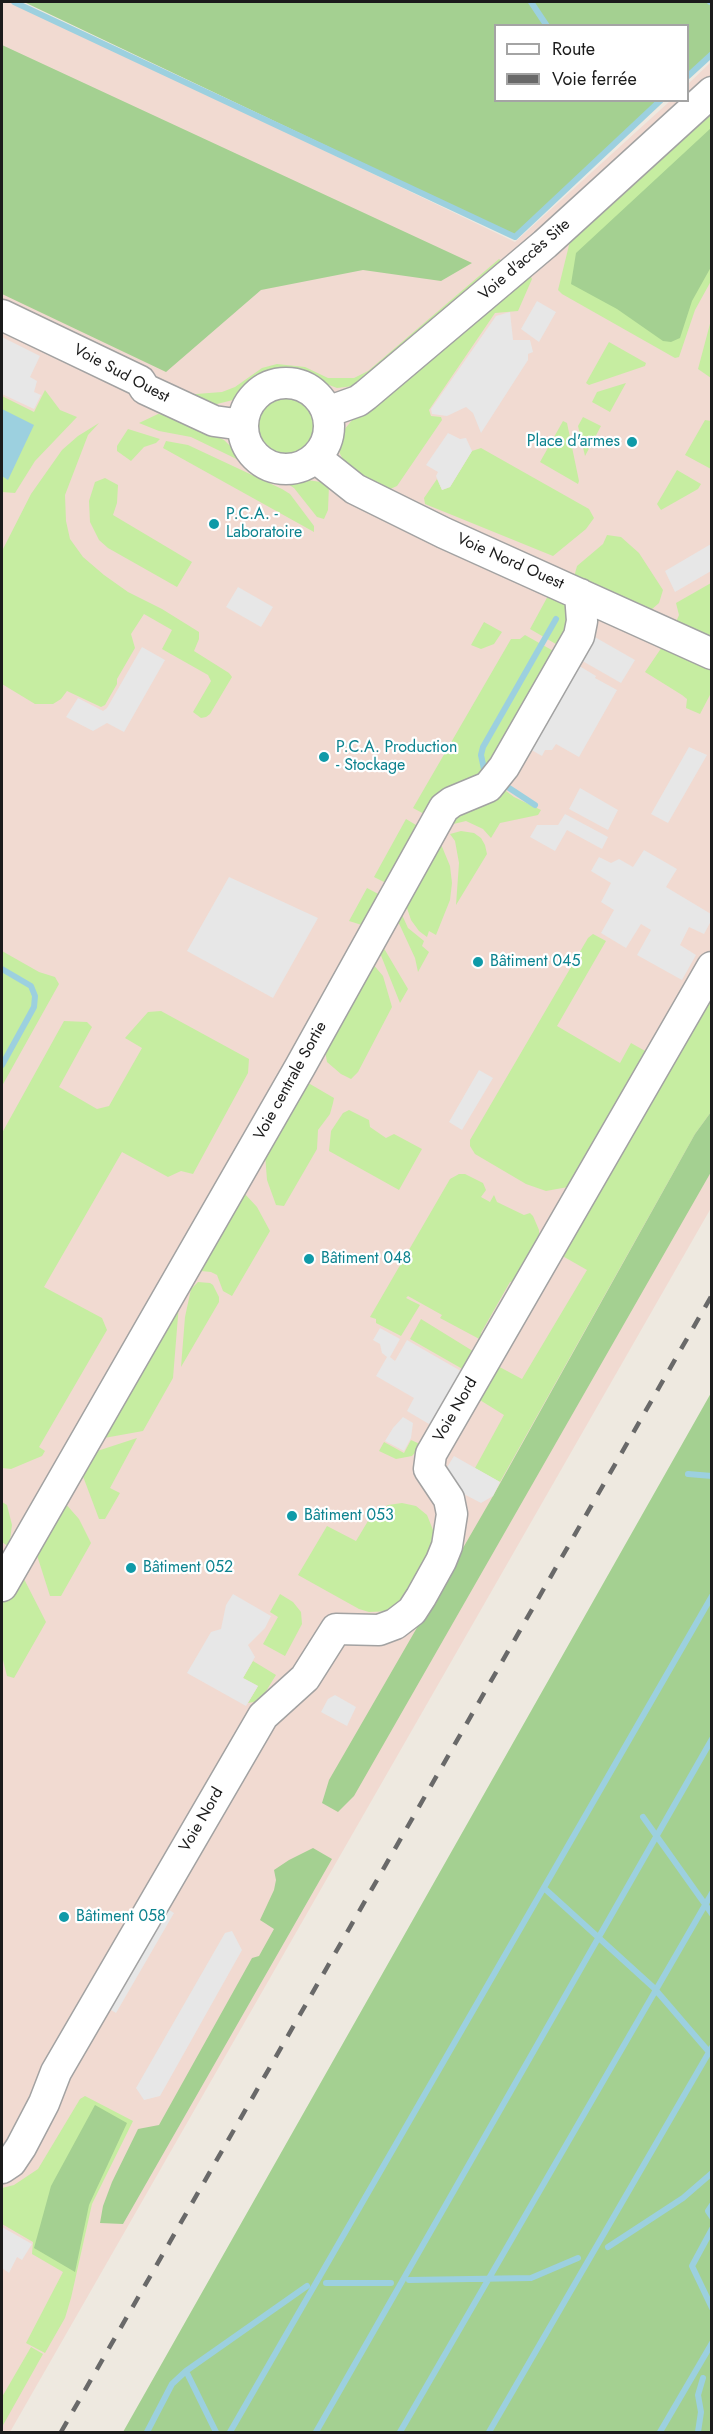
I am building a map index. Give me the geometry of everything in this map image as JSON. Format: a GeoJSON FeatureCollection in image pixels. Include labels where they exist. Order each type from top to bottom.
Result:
{"type":"FeatureCollection","features":[{"type":"Feature","properties":{"kind":"street","name":"Voie d'accès Site"},"geometry":{"type":"LineString","coordinates":[[327,412],[358,401],[375,388],[545,244],[711,92]]}},
{"type":"Feature","properties":{"kind":"street","name":"Voie Sud Ouest"},"geometry":{"type":"LineString","coordinates":[[2,315],[140,381],[145,389],[214,421],[243,425]]}},
{"type":"Feature","properties":{"kind":"street"},"geometry":{"type":"LineString","coordinates":[[296,383],[306,387],[315,393],[327,412],[330,425],[328,438],[316,458],[302,466],[288,470],[274,468],[261,462],[251,452],[245,439],[243,425],[249,404],[255,395],[274,384],[296,383]]}},
{"type":"Feature","properties":{"kind":"street","name":"Voie Nord Ouest"},"geometry":{"type":"LineString","coordinates":[[316,458],[355,489],[444,533],[711,654]]}},
{"type":"Feature","properties":{"kind":"street","name":"Voie centrale Sortie"},"geometry":{"type":"LineString","coordinates":[[2,1586],[300,1067],[444,808],[452,802],[488,787],[495,779],[579,636],[582,621],[580,594]]}},
{"type":"Feature","properties":{"kind":"street","name":"Voie Nord"},"geometry":{"type":"LineString","coordinates":[[2,2168],[11,2162],[21,2147],[44,2103],[56,2072],[263,1716],[305,1678],[336,1629],[379,1629],[395,1624],[412,1611],[421,1597],[447,1546],[453,1514],[449,1499],[429,1469],[430,1454],[711,966]]}},
{"type":"Feature","properties":{"kind":"shaded area"},"geometry":{"type":"Polygon","coordinates":[[[2,2],[15,2],[515,242],[669,102],[689,102],[689,83],[711,62],[711,1208],[10,2432],[2,2432],[2,2]]]}},
{"type":"Feature","properties":{"kind":"shaded area"},"geometry":{"type":"Polygon","coordinates":[[[537,301],[556,312],[539,342],[521,329],[537,301]]]}},
{"type":"Feature","properties":{"kind":"shaded area"},"geometry":{"type":"Polygon","coordinates":[[[510,312],[513,340],[530,340],[533,352],[528,354],[528,360],[481,433],[473,413],[466,407],[447,416],[432,414],[431,409],[496,316],[510,312]]]}},
{"type":"Feature","properties":{"kind":"shaded area"},"geometry":{"type":"Polygon","coordinates":[[[2,337],[40,356],[30,377],[37,381],[34,392],[41,395],[34,409],[2,394],[2,337]]]}},
{"type":"Feature","properties":{"kind":"shaded area"},"geometry":{"type":"Polygon","coordinates":[[[448,433],[460,439],[466,438],[472,451],[450,487],[442,490],[436,476],[438,472],[426,465],[448,433]]]}},
{"type":"Feature","properties":{"kind":"shaded area"},"geometry":{"type":"Polygon","coordinates":[[[711,544],[711,571],[675,592],[665,571],[711,544]]]}},
{"type":"Feature","properties":{"kind":"shaded area"},"geometry":{"type":"Polygon","coordinates":[[[238,587],[273,607],[261,627],[226,607],[238,587]]]}},
{"type":"Feature","properties":{"kind":"shaded area"},"geometry":{"type":"Polygon","coordinates":[[[593,636],[635,660],[621,683],[579,659],[593,636]]]}},
{"type":"Feature","properties":{"kind":"shaded area"},"geometry":{"type":"Polygon","coordinates":[[[142,647],[165,660],[124,732],[107,723],[93,731],[66,717],[78,698],[103,711],[107,708],[142,647]]]}},
{"type":"Feature","properties":{"kind":"shaded area"},"geometry":{"type":"Polygon","coordinates":[[[576,664],[617,690],[579,757],[556,744],[552,750],[545,750],[542,756],[528,748],[576,664]]]}},
{"type":"Feature","properties":{"kind":"shaded area"},"geometry":{"type":"Polygon","coordinates":[[[689,747],[707,755],[668,823],[651,814],[689,747]]]}},
{"type":"Feature","properties":{"kind":"shaded area"},"geometry":{"type":"Polygon","coordinates":[[[580,788],[618,810],[608,830],[569,809],[580,788]]]}},
{"type":"Feature","properties":{"kind":"shaded area"},"geometry":{"type":"Polygon","coordinates":[[[565,814],[608,837],[602,849],[567,830],[555,851],[530,837],[537,825],[558,825],[565,814]]]}},
{"type":"Feature","properties":{"kind":"shaded area"},"geometry":{"type":"Polygon","coordinates":[[[644,850],[677,869],[666,887],[711,914],[711,921],[704,934],[689,927],[680,945],[696,955],[682,980],[637,955],[651,930],[641,924],[626,948],[601,933],[614,910],[601,902],[611,883],[591,871],[599,857],[611,863],[619,859],[633,867],[644,850]]]}},
{"type":"Feature","properties":{"kind":"shaded area"},"geometry":{"type":"Polygon","coordinates":[[[229,877],[318,918],[273,998],[187,951],[229,877]]]}},
{"type":"Feature","properties":{"kind":"shaded area"},"geometry":{"type":"Polygon","coordinates":[[[479,1070],[493,1078],[462,1130],[449,1122],[479,1070]]]}},
{"type":"Feature","properties":{"kind":"shaded area"},"geometry":{"type":"Polygon","coordinates":[[[380,1328],[400,1339],[390,1357],[395,1361],[407,1340],[466,1374],[434,1427],[407,1411],[414,1398],[376,1376],[387,1357],[382,1353],[380,1344],[373,1340],[380,1328]]]}},
{"type":"Feature","properties":{"kind":"shaded area"},"geometry":{"type":"Polygon","coordinates":[[[403,1417],[413,1423],[411,1438],[404,1451],[385,1441],[403,1417]]]}},
{"type":"Feature","properties":{"kind":"shaded area"},"geometry":{"type":"Polygon","coordinates":[[[454,1456],[500,1482],[493,1496],[481,1503],[458,1491],[446,1469],[454,1456]]]}},
{"type":"Feature","properties":{"kind":"shaded area"},"geometry":{"type":"Polygon","coordinates":[[[233,1594],[271,1616],[265,1628],[248,1645],[255,1657],[243,1678],[258,1686],[246,1706],[187,1673],[211,1632],[221,1629],[226,1605],[233,1594]]]}},
{"type":"Feature","properties":{"kind":"shaded area"},"geometry":{"type":"Polygon","coordinates":[[[335,1695],[356,1707],[347,1726],[321,1712],[328,1699],[335,1695]]]}},
{"type":"Feature","properties":{"kind":"shaded area"},"geometry":{"type":"Polygon","coordinates":[[[155,1901],[174,1913],[116,2013],[96,2001],[155,1901]]]}},
{"type":"Feature","properties":{"kind":"shaded area"},"geometry":{"type":"Polygon","coordinates":[[[232,1931],[242,1950],[160,2096],[144,2100],[136,2088],[225,1933],[232,1931]]]}},
{"type":"Feature","properties":{"kind":"shaded area"},"geometry":{"type":"Polygon","coordinates":[[[2,2227],[32,2244],[22,2260],[17,2257],[9,2273],[2,2268],[2,2227]]]}},
{"type":"Feature","properties":{"kind":"green space"},"geometry":{"type":"Polygon","coordinates":[[[24,2],[711,2],[711,56],[689,77],[689,24],[494,24],[494,102],[662,102],[516,236],[24,2]]]}},
{"type":"Feature","properties":{"kind":"green space"},"geometry":{"type":"Polygon","coordinates":[[[2,45],[472,263],[441,281],[363,270],[261,290],[166,372],[2,294],[2,45]]]}},
{"type":"Feature","properties":{"kind":"green space"},"geometry":{"type":"Polygon","coordinates":[[[711,108],[711,281],[695,310],[679,357],[675,358],[558,290],[571,237],[711,108]]]}},
{"type":"Feature","properties":{"kind":"green space"},"geometry":{"type":"Polygon","coordinates":[[[711,128],[711,267],[692,301],[680,338],[671,342],[663,341],[617,309],[571,284],[576,253],[711,128]]]}},
{"type":"Feature","properties":{"kind":"green space"},"geometry":{"type":"Polygon","coordinates":[[[499,259],[502,261],[354,386],[337,388],[300,374],[284,373],[270,376],[233,400],[217,404],[202,403],[183,395],[222,392],[235,387],[262,368],[277,364],[305,367],[328,378],[354,378],[368,371],[499,259]]]}},
{"type":"Feature","properties":{"kind":"green space"},"geometry":{"type":"Polygon","coordinates":[[[530,275],[532,279],[518,311],[495,313],[429,410],[431,416],[441,417],[442,420],[397,486],[388,490],[360,478],[345,463],[338,443],[344,430],[353,419],[373,406],[530,275]]]}},
{"type":"Feature","properties":{"kind":"green space"},"geometry":{"type":"Polygon","coordinates":[[[711,320],[711,378],[698,369],[711,320]]]}},
{"type":"Feature","properties":{"kind":"green space"},"geometry":{"type":"Polygon","coordinates":[[[609,342],[646,363],[645,366],[589,385],[586,383],[609,342]]]}},
{"type":"Feature","properties":{"kind":"green space"},"geometry":{"type":"Polygon","coordinates":[[[626,383],[610,412],[592,402],[597,392],[626,383]]]}},
{"type":"Feature","properties":{"kind":"green space"},"geometry":{"type":"Polygon","coordinates":[[[45,390],[60,410],[77,417],[35,461],[15,493],[2,492],[2,396],[34,412],[45,390]]]}},
{"type":"Feature","properties":{"kind":"green space"},"geometry":{"type":"Polygon","coordinates":[[[287,391],[300,394],[312,401],[319,413],[322,426],[319,439],[312,451],[300,458],[287,461],[274,458],[262,451],[255,439],[252,426],[255,413],[262,401],[274,394],[287,391]]]}},
{"type":"Feature","properties":{"kind":"green space"},"geometry":{"type":"Polygon","coordinates":[[[158,414],[172,415],[224,440],[251,466],[191,437],[159,431],[139,423],[158,414]]]}},
{"type":"Feature","properties":{"kind":"green space"},"geometry":{"type":"Polygon","coordinates":[[[583,417],[601,426],[585,456],[578,426],[583,417]]]}},
{"type":"Feature","properties":{"kind":"green space"},"geometry":{"type":"Polygon","coordinates":[[[705,420],[711,421],[711,469],[685,455],[705,420]]]}},
{"type":"Feature","properties":{"kind":"green space"},"geometry":{"type":"Polygon","coordinates":[[[563,421],[567,423],[578,484],[540,462],[563,421]]]}},
{"type":"Feature","properties":{"kind":"green space"},"geometry":{"type":"Polygon","coordinates":[[[99,423],[88,435],[65,495],[66,521],[70,539],[83,557],[104,575],[128,592],[162,609],[199,632],[194,651],[232,677],[206,717],[201,718],[193,712],[211,681],[208,675],[162,649],[172,630],[144,614],[131,634],[135,648],[105,705],[101,707],[67,691],[53,704],[35,704],[2,684],[2,551],[31,494],[62,450],[78,436],[99,423]]]}},
{"type":"Feature","properties":{"kind":"green space"},"geometry":{"type":"Polygon","coordinates":[[[128,429],[160,439],[144,447],[131,461],[117,451],[117,446],[128,429]]]}},
{"type":"Feature","properties":{"kind":"green space"},"geometry":{"type":"Polygon","coordinates":[[[166,441],[188,445],[282,489],[290,494],[314,526],[314,532],[163,448],[166,441]]]}},
{"type":"Feature","properties":{"kind":"green space"},"geometry":{"type":"Polygon","coordinates":[[[481,448],[589,509],[594,518],[586,529],[553,556],[425,504],[424,498],[437,479],[442,490],[450,487],[472,451],[481,448]]]}},
{"type":"Feature","properties":{"kind":"green space"},"geometry":{"type":"Polygon","coordinates":[[[677,470],[701,484],[698,489],[661,510],[657,504],[677,470]]]}},
{"type":"Feature","properties":{"kind":"green space"},"geometry":{"type":"Polygon","coordinates":[[[105,478],[118,485],[117,503],[113,515],[192,562],[177,587],[108,548],[99,540],[90,522],[89,501],[95,482],[105,478]]]}},
{"type":"Feature","properties":{"kind":"green space"},"geometry":{"type":"Polygon","coordinates":[[[300,479],[329,485],[328,510],[324,519],[317,517],[294,488],[283,481],[300,479]]]}},
{"type":"Feature","properties":{"kind":"green space"},"geometry":{"type":"Polygon","coordinates":[[[607,535],[621,537],[639,553],[663,590],[659,603],[651,610],[643,609],[574,577],[577,566],[603,544],[607,535]]]}},
{"type":"Feature","properties":{"kind":"green space"},"geometry":{"type":"Polygon","coordinates":[[[711,583],[711,641],[676,622],[679,615],[676,603],[711,583]]]}},
{"type":"Feature","properties":{"kind":"green space"},"geometry":{"type":"Polygon","coordinates":[[[549,594],[570,603],[573,611],[561,647],[530,629],[549,594]]]}},
{"type":"Feature","properties":{"kind":"green space"},"geometry":{"type":"Polygon","coordinates":[[[484,622],[502,632],[494,644],[481,649],[471,645],[484,622]]]}},
{"type":"Feature","properties":{"kind":"green space"},"geometry":{"type":"Polygon","coordinates":[[[525,635],[557,653],[491,770],[428,816],[413,808],[511,639],[520,639],[525,635]]]}},
{"type":"Feature","properties":{"kind":"green space"},"geometry":{"type":"Polygon","coordinates":[[[662,647],[711,667],[711,693],[700,714],[686,708],[687,699],[682,695],[645,672],[662,647]]]}},
{"type":"Feature","properties":{"kind":"green space"},"geometry":{"type":"Polygon","coordinates":[[[502,788],[514,797],[541,810],[538,815],[500,823],[491,838],[483,829],[466,821],[445,826],[454,813],[502,788]]]}},
{"type":"Feature","properties":{"kind":"green space"},"geometry":{"type":"Polygon","coordinates":[[[406,819],[421,828],[388,884],[374,877],[406,819]]]}},
{"type":"Feature","properties":{"kind":"green space"},"geometry":{"type":"Polygon","coordinates":[[[461,831],[474,833],[481,838],[487,854],[456,905],[459,863],[455,841],[450,834],[461,831]]]}},
{"type":"Feature","properties":{"kind":"green space"},"geometry":{"type":"Polygon","coordinates":[[[438,837],[450,866],[452,883],[450,900],[436,935],[429,931],[427,937],[411,920],[404,899],[438,837]]]}},
{"type":"Feature","properties":{"kind":"green space"},"geometry":{"type":"Polygon","coordinates":[[[367,888],[382,896],[365,926],[349,921],[367,888]]]}},
{"type":"Feature","properties":{"kind":"green space"},"geometry":{"type":"Polygon","coordinates":[[[398,906],[408,928],[424,941],[422,946],[429,952],[418,972],[415,958],[396,917],[398,906]]]}},
{"type":"Feature","properties":{"kind":"green space"},"geometry":{"type":"Polygon","coordinates":[[[593,934],[606,941],[557,1026],[620,1063],[631,1043],[647,1052],[578,1180],[568,1187],[546,1191],[526,1184],[475,1154],[470,1146],[470,1140],[588,938],[593,934]]]}},
{"type":"Feature","properties":{"kind":"green space"},"geometry":{"type":"Polygon","coordinates":[[[382,945],[408,989],[400,1003],[380,953],[382,945]]]}},
{"type":"Feature","properties":{"kind":"green space"},"geometry":{"type":"Polygon","coordinates":[[[2,951],[39,972],[55,977],[59,984],[2,1086],[2,951]]]}},
{"type":"Feature","properties":{"kind":"green space"},"geometry":{"type":"Polygon","coordinates":[[[372,963],[383,976],[392,1007],[358,1072],[351,1079],[327,1062],[325,1051],[372,963]]]}},
{"type":"Feature","properties":{"kind":"green space"},"geometry":{"type":"Polygon","coordinates":[[[711,988],[711,1112],[695,1134],[500,1482],[475,1468],[504,1415],[475,1397],[494,1364],[522,1379],[587,1270],[559,1254],[711,988]]]}},
{"type":"Feature","properties":{"kind":"green space"},"geometry":{"type":"Polygon","coordinates":[[[161,1011],[249,1059],[248,1073],[193,1174],[181,1171],[168,1177],[122,1152],[44,1287],[102,1318],[107,1330],[39,1447],[45,1451],[42,1456],[11,1469],[2,1468],[2,1133],[64,1021],[87,1022],[92,1027],[59,1087],[97,1109],[109,1106],[142,1048],[125,1038],[148,1012],[161,1011]]]}},
{"type":"Feature","properties":{"kind":"green space"},"geometry":{"type":"Polygon","coordinates":[[[310,1084],[334,1098],[330,1114],[318,1130],[317,1149],[284,1206],[276,1205],[267,1180],[265,1154],[303,1085],[310,1084]]]}},
{"type":"Feature","properties":{"kind":"green space"},"geometry":{"type":"Polygon","coordinates":[[[349,1110],[369,1120],[370,1127],[386,1138],[394,1134],[422,1149],[399,1190],[329,1151],[331,1131],[343,1113],[349,1110]]]}},
{"type":"Feature","properties":{"kind":"green space"},"geometry":{"type":"Polygon","coordinates":[[[711,1112],[711,1172],[354,1796],[338,1812],[322,1803],[329,1780],[493,1496],[695,1134],[711,1112]]]}},
{"type":"Feature","properties":{"kind":"green space"},"geometry":{"type":"Polygon","coordinates":[[[459,1174],[465,1174],[483,1183],[486,1190],[481,1197],[490,1202],[494,1195],[497,1202],[524,1215],[530,1213],[539,1230],[539,1240],[518,1281],[510,1282],[481,1333],[483,1341],[440,1318],[442,1315],[408,1296],[406,1298],[420,1305],[401,1336],[376,1323],[376,1319],[370,1317],[450,1179],[459,1174]]]}},
{"type":"Feature","properties":{"kind":"green space"},"geometry":{"type":"Polygon","coordinates":[[[244,1193],[257,1207],[270,1231],[232,1296],[223,1291],[217,1275],[211,1272],[191,1270],[244,1193]]]}},
{"type":"Feature","properties":{"kind":"green space"},"geometry":{"type":"Polygon","coordinates":[[[198,1282],[213,1285],[219,1302],[181,1367],[185,1317],[191,1289],[198,1282]]]}},
{"type":"Feature","properties":{"kind":"green space"},"geometry":{"type":"Polygon","coordinates":[[[179,1304],[173,1378],[143,1431],[93,1440],[179,1304]]]}},
{"type":"Feature","properties":{"kind":"green space"},"geometry":{"type":"Polygon","coordinates":[[[421,1319],[476,1353],[466,1371],[410,1339],[421,1319]]]}},
{"type":"Feature","properties":{"kind":"green space"},"geometry":{"type":"Polygon","coordinates":[[[711,1393],[711,2432],[123,2432],[711,1393]]]}},
{"type":"Feature","properties":{"kind":"green space"},"geometry":{"type":"Polygon","coordinates":[[[137,1438],[110,1488],[120,1493],[105,1519],[99,1519],[81,1471],[85,1455],[137,1438]]]}},
{"type":"Feature","properties":{"kind":"green space"},"geometry":{"type":"Polygon","coordinates":[[[411,1440],[422,1445],[412,1456],[396,1459],[379,1451],[384,1442],[404,1453],[411,1440]]]}},
{"type":"Feature","properties":{"kind":"green space"},"geometry":{"type":"Polygon","coordinates":[[[2,1502],[7,1505],[12,1525],[9,1547],[2,1542],[2,1502]]]}},
{"type":"Feature","properties":{"kind":"green space"},"geometry":{"type":"Polygon","coordinates":[[[64,1502],[79,1519],[91,1543],[61,1596],[50,1596],[35,1549],[64,1502]]]}},
{"type":"Feature","properties":{"kind":"green space"},"geometry":{"type":"Polygon","coordinates":[[[402,1503],[416,1506],[427,1515],[435,1535],[434,1548],[404,1601],[392,1611],[369,1612],[359,1609],[298,1575],[327,1526],[356,1541],[371,1516],[388,1505],[402,1503]]]}},
{"type":"Feature","properties":{"kind":"green space"},"geometry":{"type":"Polygon","coordinates":[[[23,1577],[46,1622],[14,1678],[7,1676],[2,1656],[2,1601],[23,1577]]]}},
{"type":"Feature","properties":{"kind":"green space"},"geometry":{"type":"Polygon","coordinates":[[[280,1594],[293,1602],[301,1612],[302,1624],[285,1656],[263,1644],[278,1617],[270,1612],[280,1594]]]}},
{"type":"Feature","properties":{"kind":"green space"},"geometry":{"type":"Polygon","coordinates":[[[253,1661],[276,1675],[260,1701],[248,1703],[258,1686],[243,1678],[253,1661]]]}},
{"type":"Feature","properties":{"kind":"green space"},"geometry":{"type":"Polygon","coordinates":[[[313,1848],[332,1859],[123,2224],[100,2223],[103,2206],[112,2182],[138,2129],[159,2125],[252,1958],[259,1956],[274,1929],[260,1920],[274,1890],[276,1880],[274,1870],[313,1848]]]}},
{"type":"Feature","properties":{"kind":"green space"},"geometry":{"type":"Polygon","coordinates":[[[85,2096],[133,2121],[92,2204],[65,2318],[45,2353],[26,2343],[63,2272],[32,2254],[33,2242],[2,2224],[2,2188],[14,2185],[38,2169],[80,2099],[85,2096]]]}},
{"type":"Feature","properties":{"kind":"green space"},"geometry":{"type":"Polygon","coordinates":[[[95,2105],[127,2123],[89,2205],[75,2272],[34,2248],[51,2186],[95,2105]]]}},
{"type":"Feature","properties":{"kind":"green space"},"geometry":{"type":"Polygon","coordinates":[[[31,2347],[43,2354],[2,2427],[2,2397],[31,2347]]]}},
{"type":"Feature","properties":{"kind":"water"},"geometry":{"type":"Polygon","coordinates":[[[2,409],[34,425],[8,480],[2,476],[2,409]]]}},
{"type":"Feature","properties":{"kind":"waterway"},"geometry":{"type":"LineString","coordinates":[[14,2],[515,237],[659,102]]}},
{"type":"Feature","properties":{"kind":"waterway"},"geometry":{"type":"LineString","coordinates":[[531,2],[546,24]]}},
{"type":"Feature","properties":{"kind":"waterway"},"geometry":{"type":"LineString","coordinates":[[689,75],[712,54]]}},
{"type":"Feature","properties":{"kind":"waterway"},"geometry":{"type":"LineString","coordinates":[[490,774],[484,769],[481,755],[483,747],[556,619]]}},
{"type":"Feature","properties":{"kind":"waterway"},"geometry":{"type":"LineString","coordinates":[[503,784],[535,805]]}},
{"type":"Feature","properties":{"kind":"waterway"},"geometry":{"type":"LineString","coordinates":[[2,969],[31,986],[35,996],[34,1007],[2,1065]]}},
{"type":"Feature","properties":{"kind":"waterway"},"geometry":{"type":"LineString","coordinates":[[688,1474],[712,1476]]}},
{"type":"Feature","properties":{"kind":"waterway"},"geometry":{"type":"LineString","coordinates":[[230,2432],[712,1596]]}},
{"type":"Feature","properties":{"kind":"waterway"},"geometry":{"type":"LineString","coordinates":[[316,2432],[712,1739]]}},
{"type":"Feature","properties":{"kind":"waterway"},"geometry":{"type":"LineString","coordinates":[[643,1817],[712,1914]]}},
{"type":"Feature","properties":{"kind":"waterway"},"geometry":{"type":"LineString","coordinates":[[544,1888],[654,1988],[709,2052]]}},
{"type":"Feature","properties":{"kind":"waterway"},"geometry":{"type":"LineString","coordinates":[[400,2432],[712,1893]]}},
{"type":"Feature","properties":{"kind":"waterway"},"geometry":{"type":"LineString","coordinates":[[489,2432],[712,2047]]}},
{"type":"Feature","properties":{"kind":"waterway"},"geometry":{"type":"LineString","coordinates":[[608,2247],[683,2198],[712,2173]]}},
{"type":"Feature","properties":{"kind":"waterway"},"geometry":{"type":"LineString","coordinates":[[712,2205],[708,2211],[712,2217]]}},
{"type":"Feature","properties":{"kind":"waterway"},"geometry":{"type":"LineString","coordinates":[[712,2229],[692,2266],[712,2308]]}},
{"type":"Feature","properties":{"kind":"waterway"},"geometry":{"type":"LineString","coordinates":[[409,2280],[531,2278],[578,2258]]}},
{"type":"Feature","properties":{"kind":"waterway"},"geometry":{"type":"LineString","coordinates":[[326,2283],[391,2283]]}},
{"type":"Feature","properties":{"kind":"waterway"},"geometry":{"type":"LineString","coordinates":[[147,2432],[172,2384],[186,2371],[307,2286]]}},
{"type":"Feature","properties":{"kind":"waterway"},"geometry":{"type":"LineString","coordinates":[[660,2432],[712,2343]]}},
{"type":"Feature","properties":{"kind":"waterway"},"geometry":{"type":"LineString","coordinates":[[186,2371],[216,2432]]}},
{"type":"Feature","properties":{"kind":"waterway"},"geometry":{"type":"LineString","coordinates":[[698,2432],[701,2412],[698,2395],[703,2378]]}},
{"type":"Feature","properties":{"kind":"railway"},"geometry":{"type":"LineString","coordinates":[[61,2432],[712,1295]]}},
{"type":"Feature","properties":{"kind":"place","name":"Place d'armes"},"geometry":{"type":"Point","coordinates":[632,442]}},
{"type":"Feature","properties":{"kind":"place","name":"P.C.A. - Laboratoire"},"geometry":{"type":"Point","coordinates":[214,524]}},
{"type":"Feature","properties":{"kind":"place","name":"P.C.A. Production - Stockage"},"geometry":{"type":"Point","coordinates":[324,757]}},
{"type":"Feature","properties":{"kind":"place","name":"Bâtiment 045"},"geometry":{"type":"Point","coordinates":[478,962]}},
{"type":"Feature","properties":{"kind":"place","name":"Bâtiment 048"},"geometry":{"type":"Point","coordinates":[309,1259]}},
{"type":"Feature","properties":{"kind":"place","name":"Bâtiment 053"},"geometry":{"type":"Point","coordinates":[292,1516]}},
{"type":"Feature","properties":{"kind":"place","name":"Bâtiment 052"},"geometry":{"type":"Point","coordinates":[131,1568]}},
{"type":"Feature","properties":{"kind":"place","name":"Bâtiment 058"},"geometry":{"type":"Point","coordinates":[64,1917]}}]}
